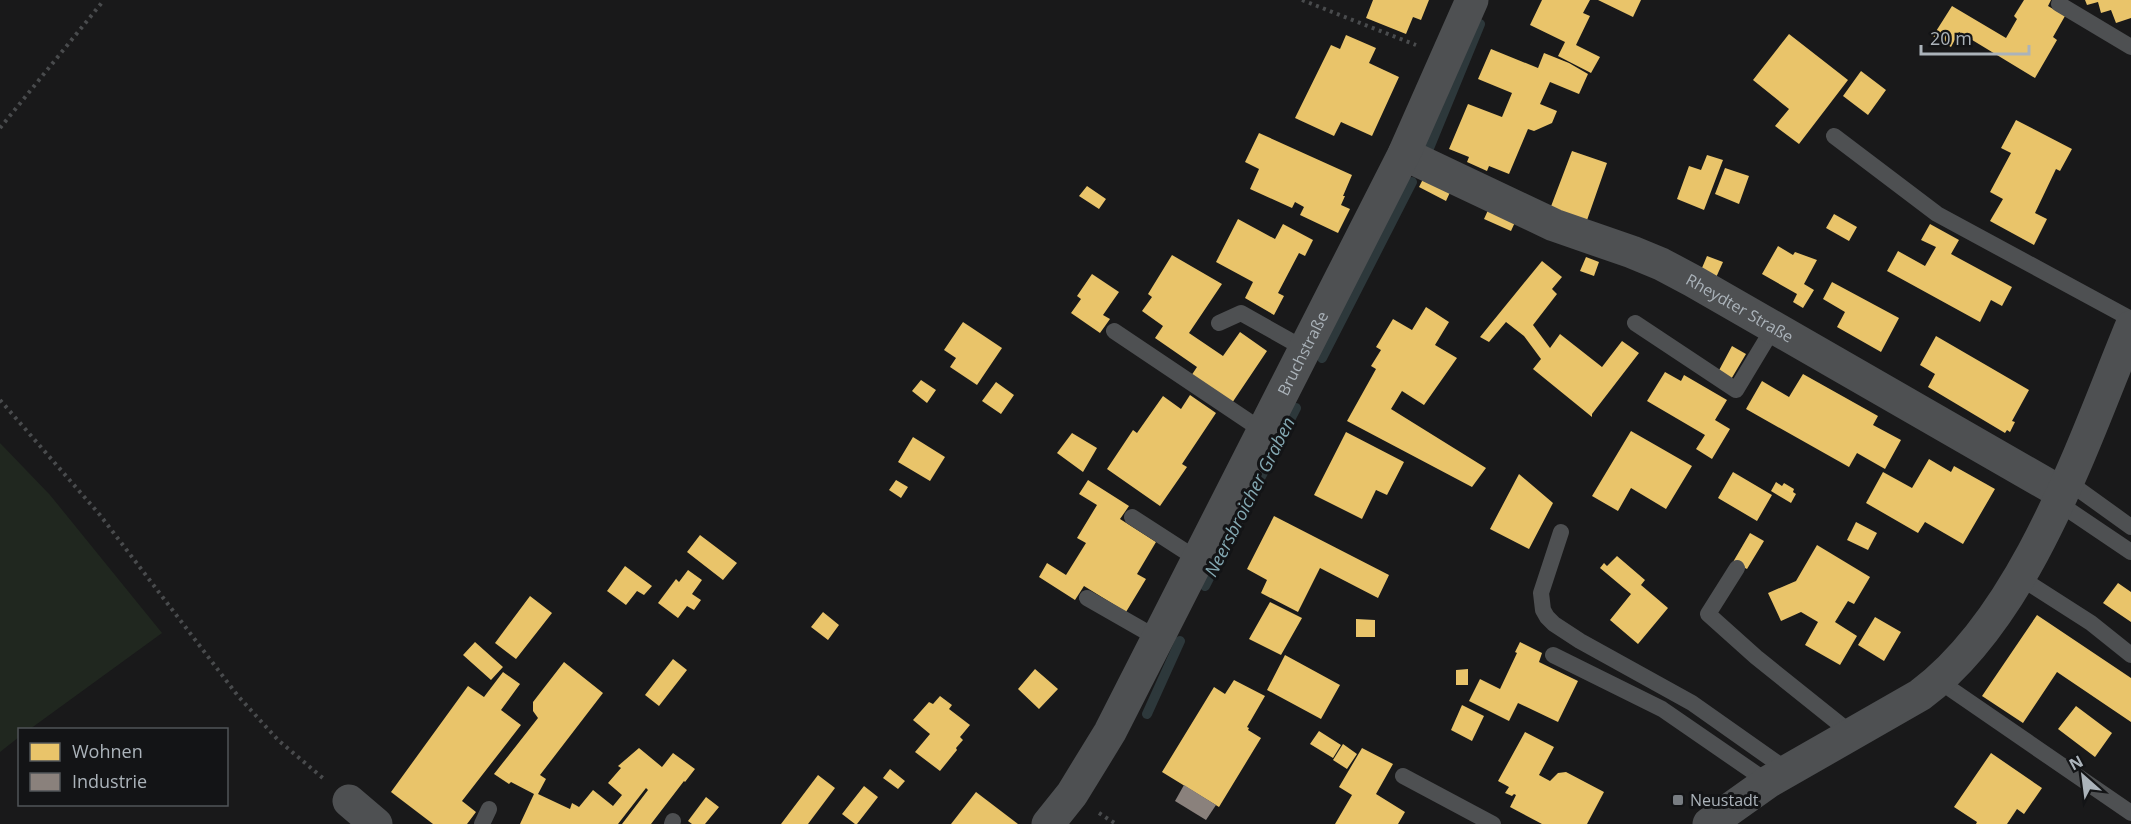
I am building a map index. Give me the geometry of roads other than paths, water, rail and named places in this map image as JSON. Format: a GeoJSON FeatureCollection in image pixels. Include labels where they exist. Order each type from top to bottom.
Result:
{"type":"FeatureCollection","features":[{"type":"Feature","properties":{"kind":"street","name":"Bruchstraße"},"geometry":{"type":"LineString","coordinates":[[1048,824],[1071,794],[1110,732],[1404,154],[1472,0]]}},
{"type":"Feature","properties":{"kind":"street","name":"Rheydter Straße"},"geometry":{"type":"LineString","coordinates":[[1404,154],[1554,225],[1661,264],[2062,492]]}},
{"type":"Feature","properties":{"kind":"street"},"geometry":{"type":"LineString","coordinates":[[1709,824],[1777,776],[1920,695],[1939,681],[1970,647],[2019,577],[2062,492],[2131,327]]}},
{"type":"Feature","properties":{"kind":"street"},"geometry":{"type":"LineString","coordinates":[[349,801],[376,824]]}},
{"type":"Feature","properties":{"kind":"lane"},"geometry":{"type":"LineString","coordinates":[[2059,4],[2131,47]]}},
{"type":"Feature","properties":{"kind":"lane"},"geometry":{"type":"LineString","coordinates":[[1834,136],[1937,214],[2131,318]]}},
{"type":"Feature","properties":{"kind":"lane"},"geometry":{"type":"LineString","coordinates":[[1219,323],[1241,313],[1305,349]]}},
{"type":"Feature","properties":{"kind":"lane"},"geometry":{"type":"LineString","coordinates":[[1635,323],[1736,390],[1774,327]]}},
{"type":"Feature","properties":{"kind":"lane"},"geometry":{"type":"LineString","coordinates":[[1114,332],[1263,431]]}},
{"type":"Feature","properties":{"kind":"lane"},"geometry":{"type":"LineString","coordinates":[[2062,492],[2131,527]]}},
{"type":"Feature","properties":{"kind":"lane"},"geometry":{"type":"LineString","coordinates":[[2062,492],[2131,552]]}},
{"type":"Feature","properties":{"kind":"lane"},"geometry":{"type":"LineString","coordinates":[[1132,517],[1197,559]]}},
{"type":"Feature","properties":{"kind":"lane"},"geometry":{"type":"LineString","coordinates":[[1561,532],[1541,593],[1543,610],[1547,617],[1580,641],[1692,703],[1777,776]]}},
{"type":"Feature","properties":{"kind":"lane"},"geometry":{"type":"LineString","coordinates":[[1737,568],[1708,614],[1756,657],[1852,734]]}},
{"type":"Feature","properties":{"kind":"lane"},"geometry":{"type":"LineString","coordinates":[[2019,577],[2091,623],[2131,654]]}},
{"type":"Feature","properties":{"kind":"lane"},"geometry":{"type":"LineString","coordinates":[[1087,598],[1157,638]]}},
{"type":"Feature","properties":{"kind":"lane"},"geometry":{"type":"LineString","coordinates":[[1553,655],[1662,710],[1777,776]]}},
{"type":"Feature","properties":{"kind":"lane"},"geometry":{"type":"LineString","coordinates":[[1939,681],[2131,813]]}},
{"type":"Feature","properties":{"kind":"lane"},"geometry":{"type":"LineString","coordinates":[[1403,776],[1493,824]]}},
{"type":"Feature","properties":{"kind":"lane"},"geometry":{"type":"LineString","coordinates":[[482,824],[489,809]]}},
{"type":"Feature","properties":{"kind":"waterway","name":"Neersbroicher Graben"},"geometry":{"type":"LineString","coordinates":[[1427,153],[1480,24]]}},
{"type":"Feature","properties":{"kind":"waterway","name":"Neersbroicher Graben"},"geometry":{"type":"LineString","coordinates":[[1322,358],[1412,182]]}},
{"type":"Feature","properties":{"kind":"waterway","name":"Neersbroicher Graben"},"geometry":{"type":"LineString","coordinates":[[1205,586],[1296,408]]}},
{"type":"Feature","properties":{"kind":"waterway"},"geometry":{"type":"LineString","coordinates":[[1147,714],[1180,641]]}},
{"type":"Feature","properties":{"kind":"place","name":"Neustadt"},"geometry":{"type":"Point","coordinates":[1678,800]}}]}
